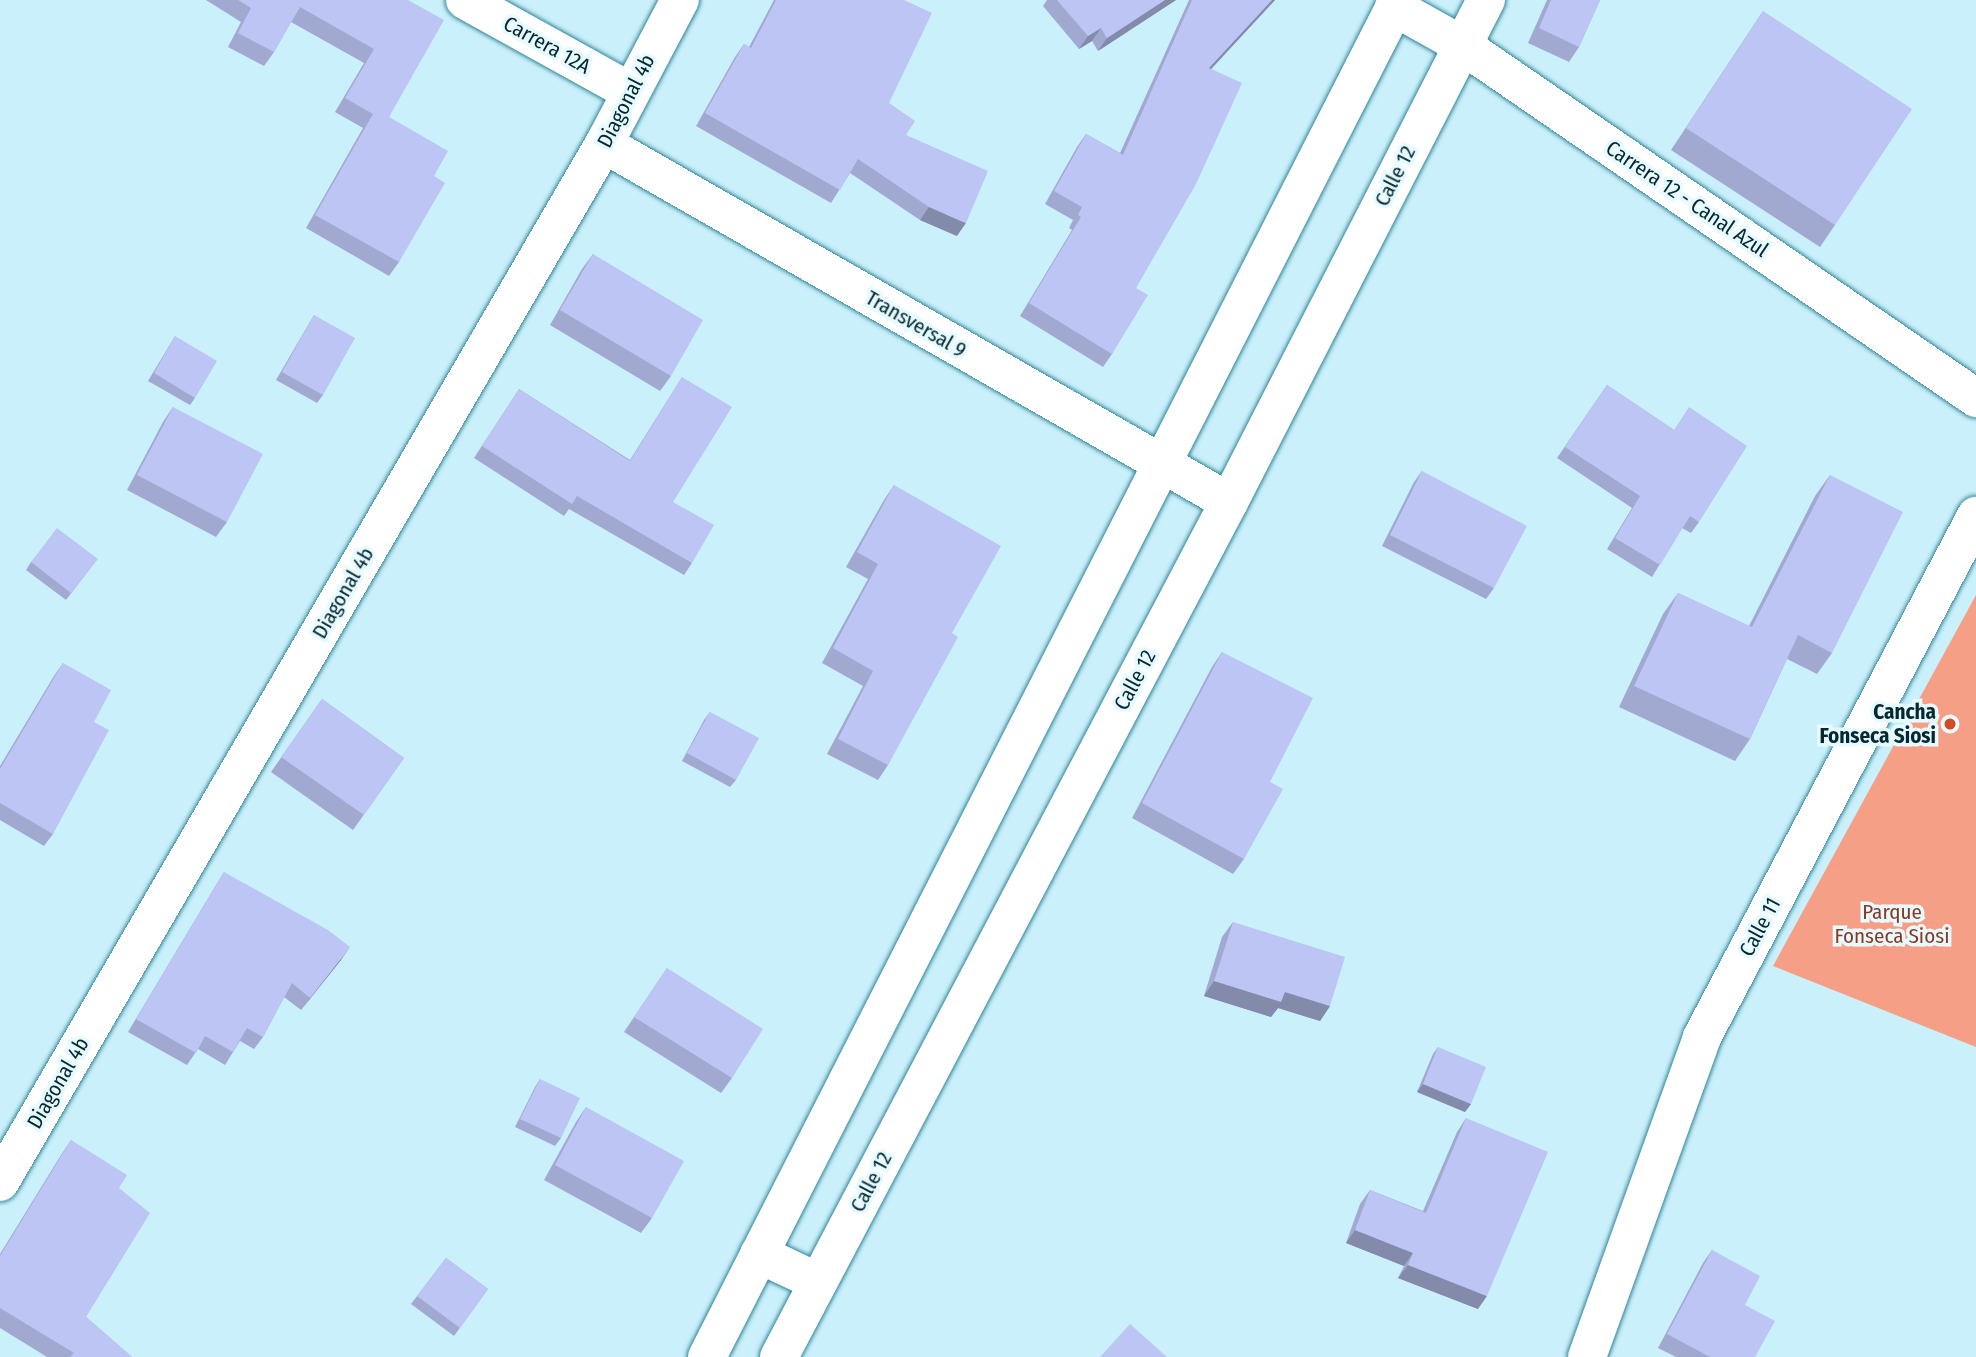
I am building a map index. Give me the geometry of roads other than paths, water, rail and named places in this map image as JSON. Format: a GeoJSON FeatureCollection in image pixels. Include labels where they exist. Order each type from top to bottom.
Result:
{"type":"FeatureCollection","features":[{"type":"Feature","properties":{"kind":"street","name":"Carrera 12A"},"geometry":{"type":"LineString","coordinates":[[465,0],[629,91]]}},
{"type":"Feature","properties":{"kind":"street","name":"Diagonal 4b"},"geometry":{"type":"LineString","coordinates":[[0,1182],[604,144],[629,91],[680,0]]}},
{"type":"Feature","properties":{"kind":"street","name":"Calle 12"},"geometry":{"type":"LineString","coordinates":[[779,1357],[1229,502],[1486,0]]}},
{"type":"Feature","properties":{"kind":"street","name":"Carrera 12 - Canal Azul"},"geometry":{"type":"LineString","coordinates":[[1396,4],[1462,45],[1976,398]]}},
{"type":"Feature","properties":{"kind":"street"},"geometry":{"type":"LineString","coordinates":[[707,1357],[1158,464],[1396,4]]}},
{"type":"Feature","properties":{"kind":"street","name":"Transversal 9"},"geometry":{"type":"LineString","coordinates":[[604,144],[1158,464],[1229,502]]}},
{"type":"Feature","properties":{"kind":"street","name":"Calle 11"},"geometry":{"type":"LineString","coordinates":[[1587,1357],[1702,1037],[1976,516]]}},
{"type":"Feature","properties":{"kind":"street"},"geometry":{"type":"LineString","coordinates":[[759,1254],[818,1282]]}},
{"type":"Feature","properties":{"kind":"place","name":"Cancha Fonseca Siosi"},"geometry":{"type":"Point","coordinates":[1950,724]}},
{"type":"Feature","properties":{"kind":"park label","name":"Parque Fonseca Siosi"},"geometry":{"type":"Point","coordinates":[1892,924]}}]}
